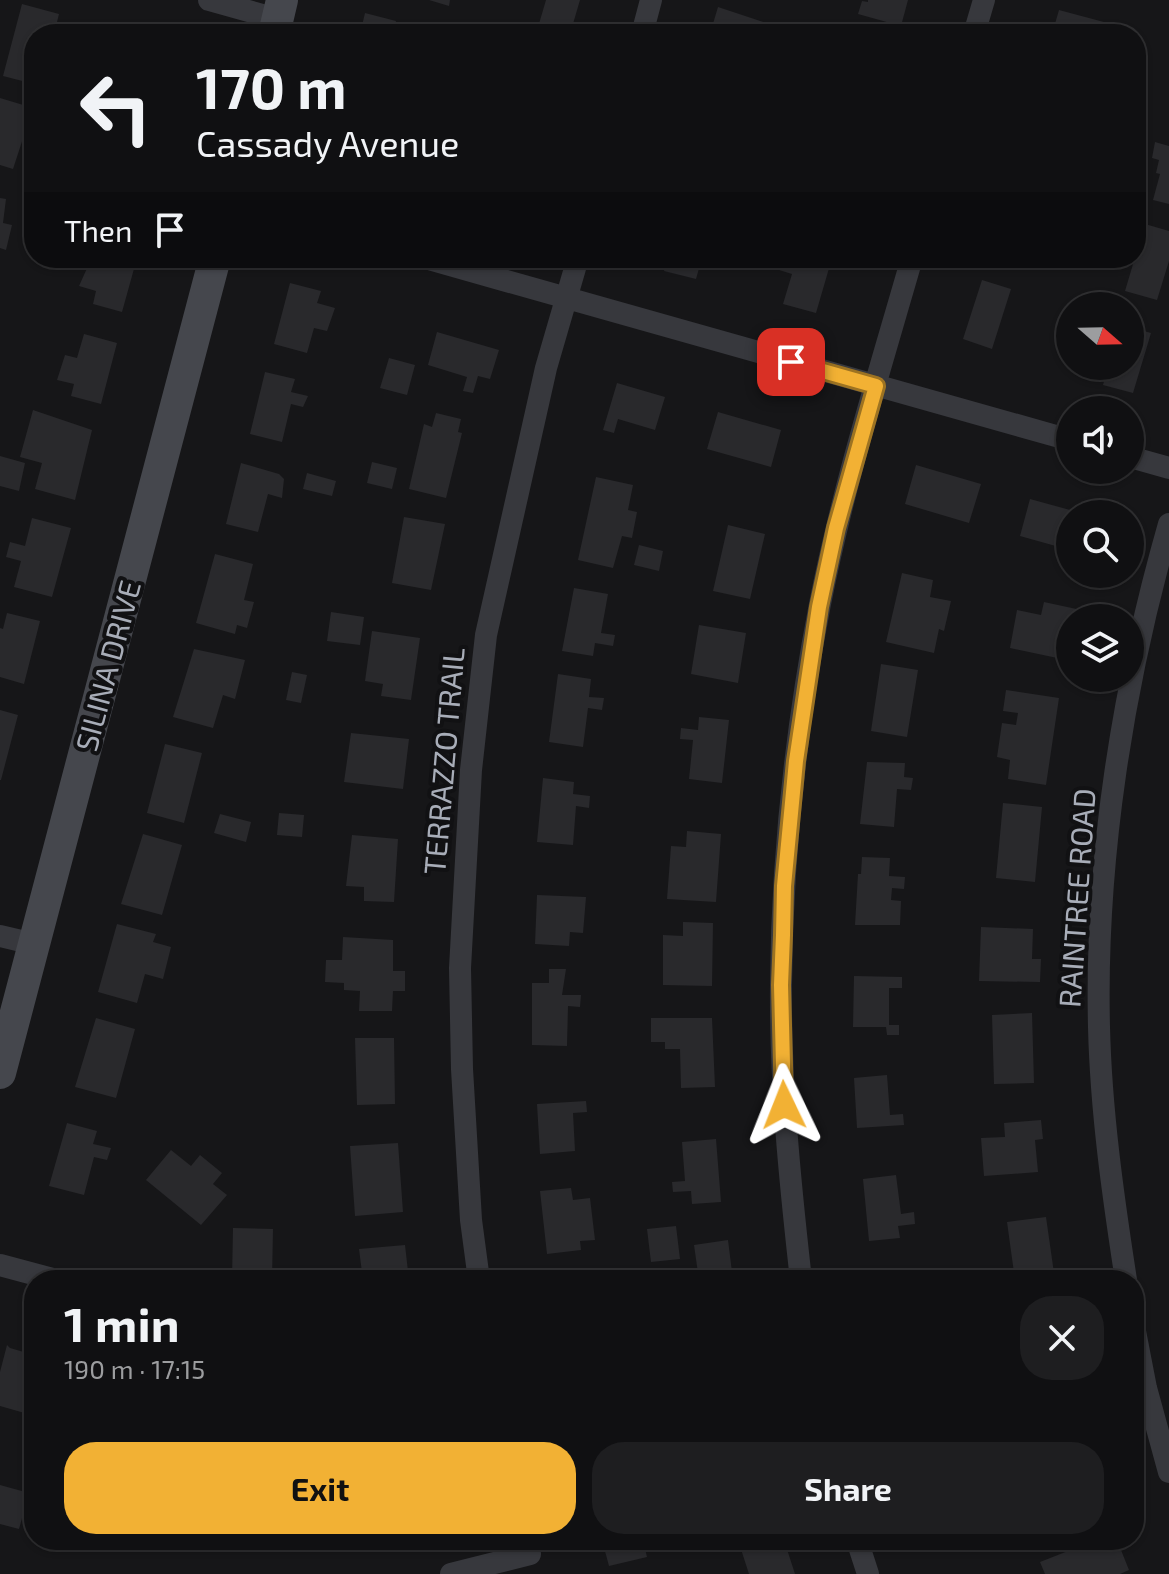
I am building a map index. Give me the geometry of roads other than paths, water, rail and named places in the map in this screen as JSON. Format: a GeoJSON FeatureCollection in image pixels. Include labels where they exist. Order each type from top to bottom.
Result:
{"type":"FeatureCollection","features":[{"type":"Feature","properties":{"kind":"street"},"geometry":{"type":"LineString","coordinates":[[209,0],[278,18]]}},
{"type":"Feature","properties":{"kind":"street"},"geometry":{"type":"LineString","coordinates":[[645,24],[651,0]]}},
{"type":"Feature","properties":{"kind":"street"},"geometry":{"type":"LineString","coordinates":[[977,24],[984,0]]}},
{"type":"Feature","properties":{"kind":"street","name":"SILINA DRIVE"},"geometry":{"type":"LineString","coordinates":[[0,1073],[212,268]]}},
{"type":"Feature","properties":{"kind":"street"},"geometry":{"type":"LineString","coordinates":[[460,268],[1056,436]]}},
{"type":"Feature","properties":{"kind":"street","name":"TERRAZZO TRAIL"},"geometry":{"type":"LineString","coordinates":[[478,1270],[471,1220],[461,997],[471,770],[486,635],[546,368],[575,268]]}},
{"type":"Feature","properties":{"kind":"street"},"geometry":{"type":"LineString","coordinates":[[800,1270],[784,1105],[781,985],[784,886],[796,761],[819,607],[836,528],[909,268]]}},
{"type":"Feature","properties":{"kind":"street"},"geometry":{"type":"LineString","coordinates":[[1144,461],[1169,468]]}},
{"type":"Feature","properties":{"kind":"street","name":"RAINTREE ROAD"},"geometry":{"type":"LineString","coordinates":[[1124,1270],[1111,1183],[1099,1029],[1100,940],[1112,802],[1132,677],[1152,582],[1169,524]]}},
{"type":"Feature","properties":{"kind":"street"},"geometry":{"type":"LineString","coordinates":[[0,936],[34,944]]}},
{"type":"Feature","properties":{"kind":"street"},"geometry":{"type":"LineString","coordinates":[[0,1265],[24,1271]]}},
{"type":"Feature","properties":{"kind":"street"},"geometry":{"type":"LineString","coordinates":[[1144,1378],[1169,1472]]}},
{"type":"Feature","properties":{"kind":"street"},"geometry":{"type":"LineString","coordinates":[[860,1550],[868,1574]]}},
{"type":"Feature","properties":{"kind":"street"},"geometry":{"type":"LineString","coordinates":[[451,1574],[531,1556]]}}]}
